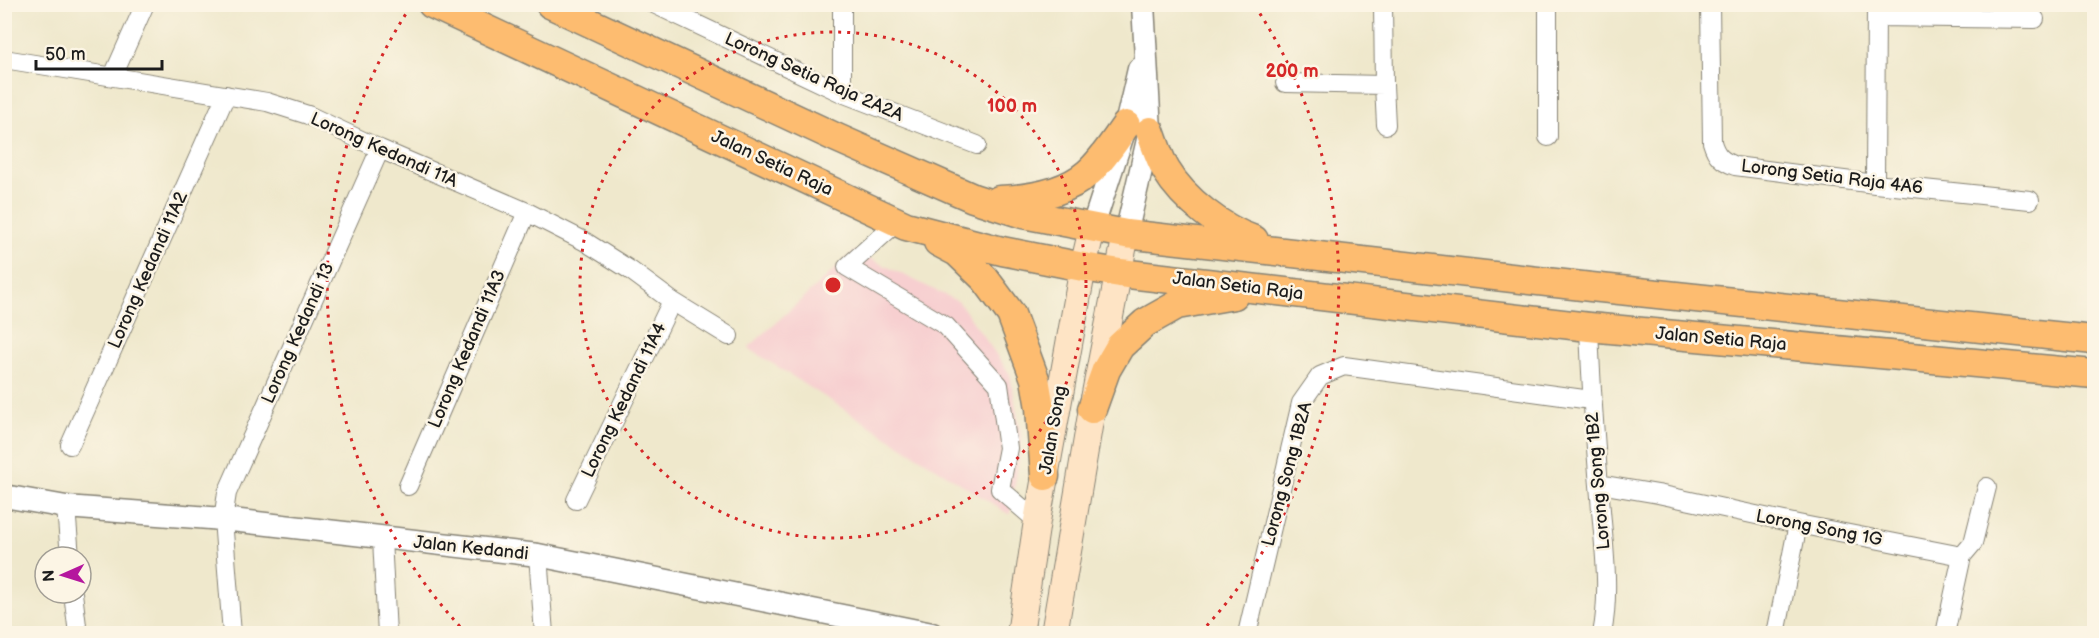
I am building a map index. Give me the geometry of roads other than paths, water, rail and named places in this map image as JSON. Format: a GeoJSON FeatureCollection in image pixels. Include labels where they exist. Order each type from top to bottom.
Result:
{"type":"FeatureCollection","features":[{"type":"Feature","properties":{"kind":"main road","name":"Jalan Setia Raja"},"geometry":{"type":"LineString","coordinates":[[432,4],[901,224],[1002,251],[1119,273],[1589,327],[2094,374]]}},
{"type":"Feature","properties":{"kind":"main road","name":"Jalan Setia Raja"},"geometry":{"type":"LineString","coordinates":[[550,4],[837,138],[973,198],[1023,214],[1126,234],[1591,287],[2094,340]]}},
{"type":"Feature","properties":{"kind":"main road"},"geometry":{"type":"LineString","coordinates":[[973,198],[1000,200],[1029,198],[1056,191],[1088,173],[1138,128],[1167,171],[1204,211],[1224,226],[1280,250]]}},
{"type":"Feature","properties":{"kind":"main road"},"geometry":{"type":"LineString","coordinates":[[901,224],[957,252],[985,279],[1011,314],[1035,379],[1040,408],[1045,476]]}},
{"type":"Feature","properties":{"kind":"main road","name":"Jalan Song"},"geometry":{"type":"LineString","coordinates":[[1020,633],[1045,476],[1092,229]]}},
{"type":"Feature","properties":{"kind":"main road","name":"Jalan Song"},"geometry":{"type":"LineString","coordinates":[[1054,633],[1092,409],[1126,234]]}},
{"type":"Feature","properties":{"kind":"main road"},"geometry":{"type":"LineString","coordinates":[[1092,409],[1106,370],[1120,346],[1145,323],[1177,305],[1221,296],[1275,290]]}},
{"type":"Feature","properties":{"kind":"main road"},"geometry":{"type":"LineString","coordinates":[[1038,633],[1051,578],[1074,517]]}},
{"type":"Feature","properties":{"kind":"street"},"geometry":{"type":"LineString","coordinates":[[113,76],[145,4]]}},
{"type":"Feature","properties":{"kind":"street","name":"Lorong Setia Raja 2A2A"},"geometry":{"type":"LineString","coordinates":[[654,4],[842,93],[977,145]]}},
{"type":"Feature","properties":{"kind":"street"},"geometry":{"type":"LineString","coordinates":[[842,4],[842,93]]}},
{"type":"Feature","properties":{"kind":"street"},"geometry":{"type":"LineString","coordinates":[[1126,234],[1138,128],[1144,39],[1143,4]]}},
{"type":"Feature","properties":{"kind":"street"},"geometry":{"type":"LineString","coordinates":[[1383,4],[1386,125]]}},
{"type":"Feature","properties":{"kind":"street"},"geometry":{"type":"LineString","coordinates":[[1548,4],[1548,136]]}},
{"type":"Feature","properties":{"kind":"street","name":"Lorong Setia Raja 4A6"},"geometry":{"type":"LineString","coordinates":[[1710,4],[1711,126],[1715,153],[1723,161],[1735,166],[1875,184],[2030,200]]}},
{"type":"Feature","properties":{"kind":"street"},"geometry":{"type":"LineString","coordinates":[[1875,184],[1876,11],[2036,19]]}},
{"type":"Feature","properties":{"kind":"street","name":"Lorong Kedandi 11A"},"geometry":{"type":"LineString","coordinates":[[4,59],[267,102],[308,115],[380,149],[527,212],[584,241],[630,270],[672,301],[729,336]]}},
{"type":"Feature","properties":{"kind":"street"},"geometry":{"type":"LineString","coordinates":[[1285,83],[1384,85]]}},
{"type":"Feature","properties":{"kind":"street","name":"Lorong Kedandi 11A2"},"geometry":{"type":"LineString","coordinates":[[70,445],[226,95]]}},
{"type":"Feature","properties":{"kind":"street"},"geometry":{"type":"LineString","coordinates":[[1092,229],[1138,128]]}},
{"type":"Feature","properties":{"kind":"street","name":"Lorong Kedandi 13"},"geometry":{"type":"LineString","coordinates":[[232,633],[223,519],[227,493],[380,149]]}},
{"type":"Feature","properties":{"kind":"street","name":"Lorong Kedandi 11A3"},"geometry":{"type":"LineString","coordinates":[[408,486],[527,212]]}},
{"type":"Feature","properties":{"kind":"street"},"geometry":{"type":"LineString","coordinates":[[901,224],[847,267],[946,326],[999,385],[1008,448],[1000,489],[1037,521]]}},
{"type":"Feature","properties":{"kind":"street","name":"Lorong Kedandi 11A4"},"geometry":{"type":"LineString","coordinates":[[576,500],[672,301]]}},
{"type":"Feature","properties":{"kind":"street","name":"Lorong Song 1B2"},"geometry":{"type":"LineString","coordinates":[[1589,327],[1591,399],[1606,574],[1602,633]]}},
{"type":"Feature","properties":{"kind":"street","name":"Lorong Song 1B2A"},"geometry":{"type":"LineString","coordinates":[[1247,633],[1301,403],[1320,376],[1344,366],[1591,399]]}},
{"type":"Feature","properties":{"kind":"street","name":"Lorong Song 1G"},"geometry":{"type":"LineString","coordinates":[[1599,484],[1962,556]]}},
{"type":"Feature","properties":{"kind":"street"},"geometry":{"type":"LineString","coordinates":[[1946,633],[1962,556],[1973,543],[1988,487]]}},
{"type":"Feature","properties":{"kind":"street","name":"Jalan Kedandi"},"geometry":{"type":"LineString","coordinates":[[4,496],[66,507],[223,519],[382,539],[538,555],[932,633]]}},
{"type":"Feature","properties":{"kind":"street"},"geometry":{"type":"LineString","coordinates":[[66,507],[69,545]]}},
{"type":"Feature","properties":{"kind":"street"},"geometry":{"type":"LineString","coordinates":[[1776,633],[1798,524]]}},
{"type":"Feature","properties":{"kind":"street"},"geometry":{"type":"LineString","coordinates":[[382,539],[387,633]]}},
{"type":"Feature","properties":{"kind":"street"},"geometry":{"type":"LineString","coordinates":[[538,555],[544,633]]}},
{"type":"Feature","properties":{"kind":"street"},"geometry":{"type":"LineString","coordinates":[[74,605],[78,633]]}}]}
